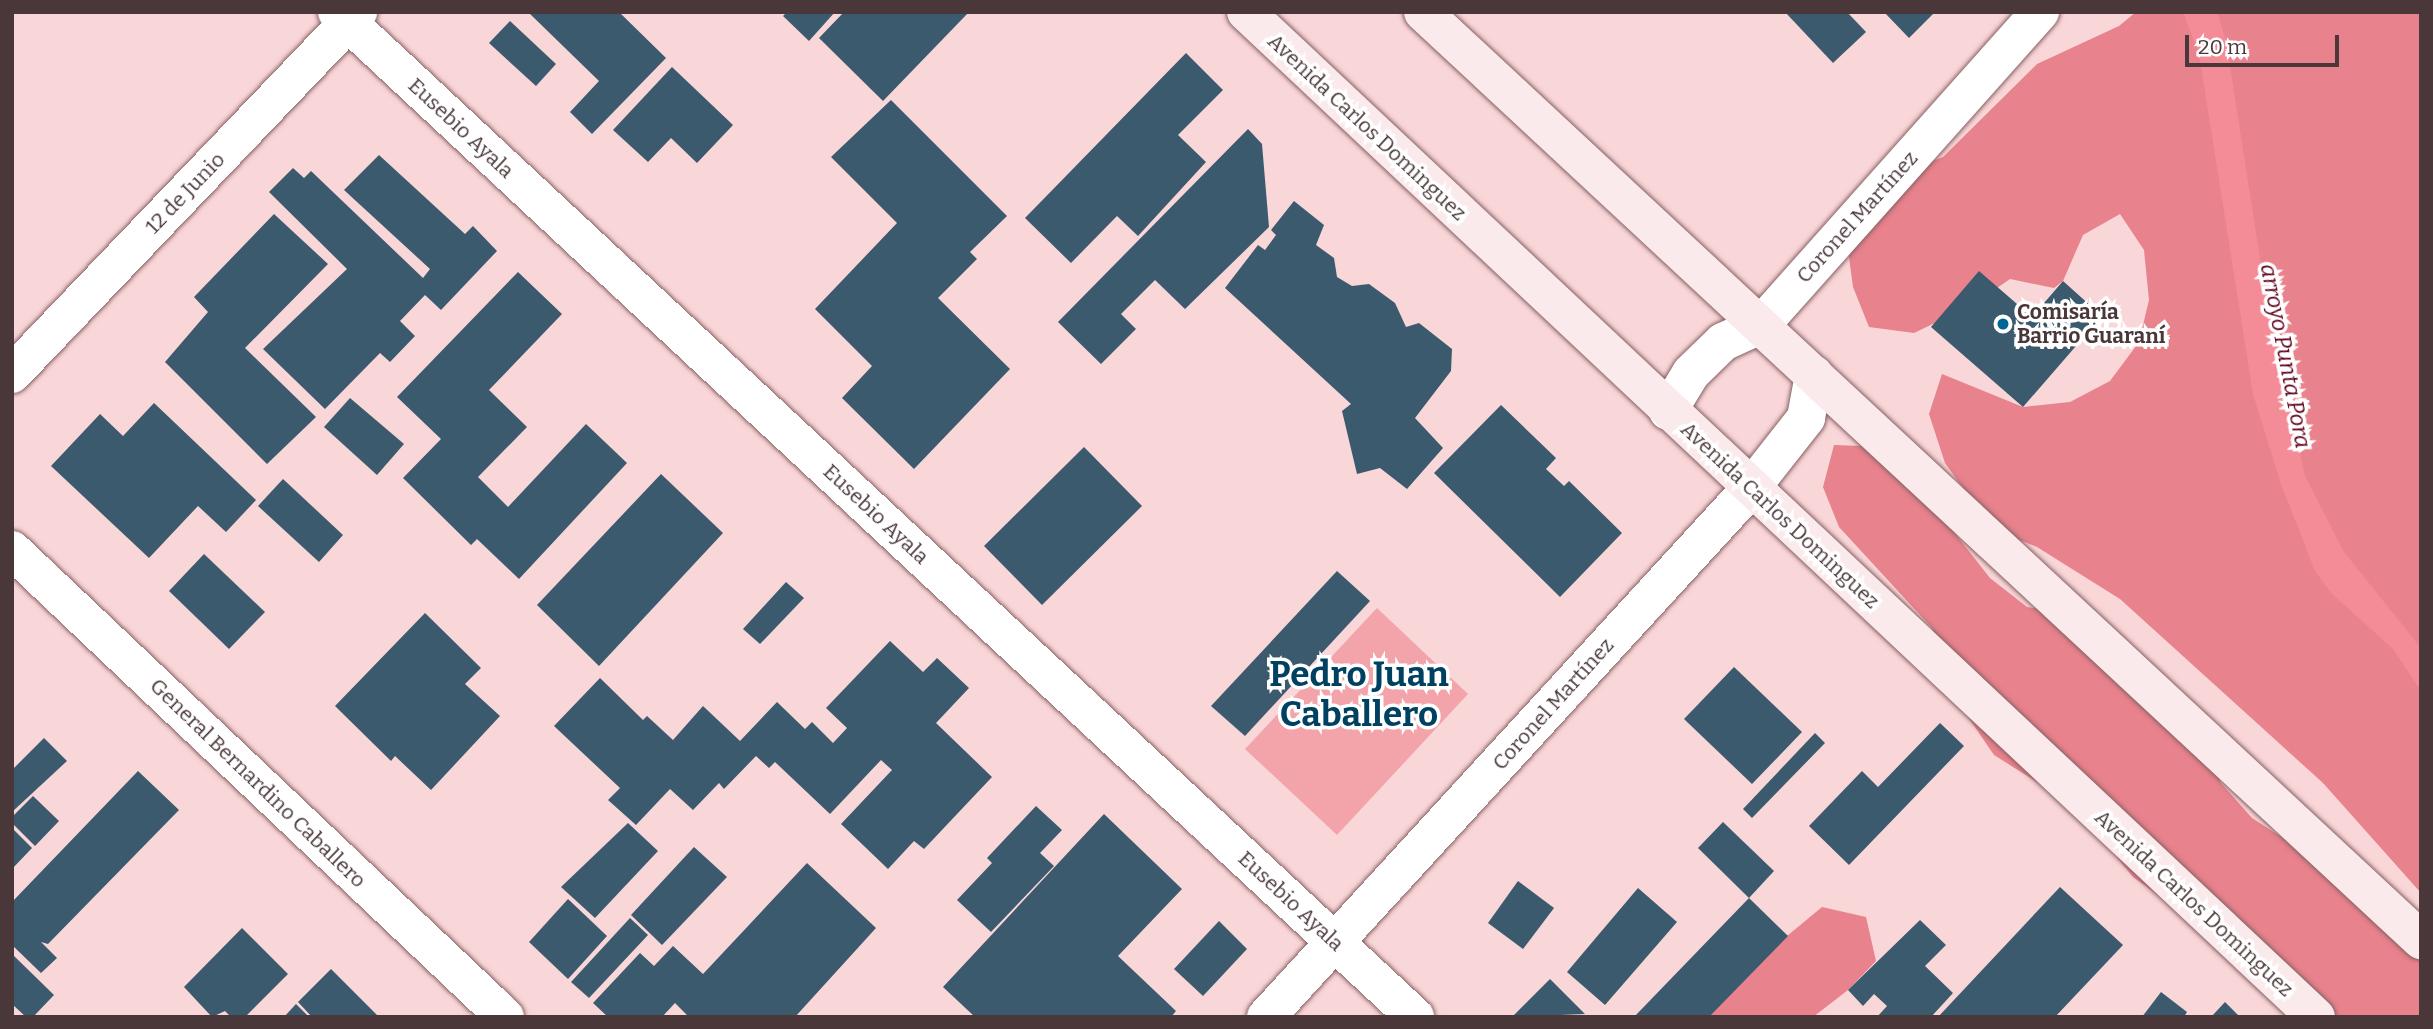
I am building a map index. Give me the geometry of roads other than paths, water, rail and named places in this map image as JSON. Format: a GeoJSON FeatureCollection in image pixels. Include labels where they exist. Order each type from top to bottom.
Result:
{"type":"FeatureCollection","features":[{"type":"Feature","properties":{"kind":"main road","name":"Avenida Carlos Dominguez"},"geometry":{"type":"LineString","coordinates":[[1245,12],[2316,1017]]}},
{"type":"Feature","properties":{"kind":"main road"},"geometry":{"type":"LineString","coordinates":[[1423,12],[1762,324],[1814,376],[2421,940]]}},
{"type":"Feature","properties":{"kind":"street","name":"Coronel Martínez"},"geometry":{"type":"LineString","coordinates":[[1668,411],[1691,373],[1723,342],[1762,324],[2040,12]]}},
{"type":"Feature","properties":{"kind":"street","name":"12 de Junio"},"geometry":{"type":"LineString","coordinates":[[12,374],[348,16]]}},
{"type":"Feature","properties":{"kind":"street","name":"Eusebio Ayala"},"geometry":{"type":"LineString","coordinates":[[348,16],[1415,1017]]}},
{"type":"Feature","properties":{"kind":"street","name":"Coronel Martínez"},"geometry":{"type":"LineString","coordinates":[[1266,1017],[1751,488],[1806,418],[1814,376]]}},
{"type":"Feature","properties":{"kind":"street","name":"General Bernardino Caballero"},"geometry":{"type":"LineString","coordinates":[[12,550],[505,1017]]}},
{"type":"Feature","properties":{"kind":"place","name":"Comisaría Barrio Guaraní"},"geometry":{"type":"Point","coordinates":[2003,324]}},
{"type":"Feature","properties":{"kind":"district","name":"Pedro Juan Caballero"},"geometry":{"type":"Point","coordinates":[1359,694]}},
{"type":"Feature","properties":{"kind":"water label","name":"arroyo Punta Pora"},"geometry":{"type":"Point","coordinates":[2286,356]}}]}
